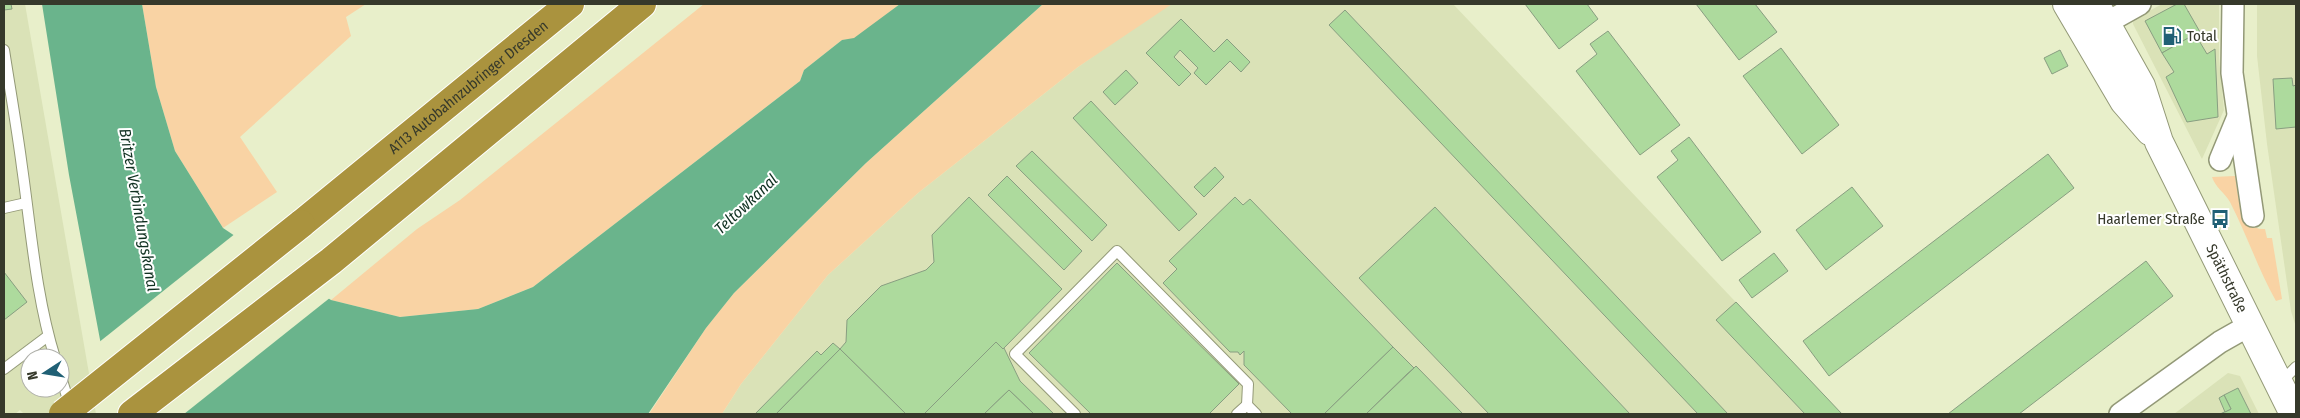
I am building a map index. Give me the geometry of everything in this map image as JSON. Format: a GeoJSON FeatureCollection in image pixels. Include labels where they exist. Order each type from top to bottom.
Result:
{"type":"FeatureCollection","features":[{"type":"Feature","properties":{"kind":"highway"},"geometry":{"type":"LineString","coordinates":[[132,414],[331,261],[642,4]]}},
{"type":"Feature","properties":{"kind":"highway","name":"A113 Autobahnzubringer Dresden"},"geometry":{"type":"LineString","coordinates":[[63,414],[301,224],[564,9]]}},
{"type":"Feature","properties":{"kind":"main road","name":"Späthstraße"},"geometry":{"type":"LineString","coordinates":[[2067,4],[2095,19],[2141,86],[2159,142],[2250,325],[2288,375],[2294,414]]}},
{"type":"Feature","properties":{"kind":"street"},"geometry":{"type":"LineString","coordinates":[[2095,19],[2140,4]]}},
{"type":"Feature","properties":{"kind":"street"},"geometry":{"type":"LineString","coordinates":[[2233,4],[2232,73],[2237,119],[2253,216]]}},
{"type":"Feature","properties":{"kind":"street"},"geometry":{"type":"LineString","coordinates":[[2220,160],[2237,119]]}},
{"type":"Feature","properties":{"kind":"street"},"geometry":{"type":"LineString","coordinates":[[2120,414],[2214,346],[2250,325]]}},
{"type":"Feature","properties":{"kind":"lane"},"geometry":{"type":"LineString","coordinates":[[4,50],[23,168],[26,203],[48,336],[52,348]]}},
{"type":"Feature","properties":{"kind":"lane"},"geometry":{"type":"LineString","coordinates":[[4,208],[26,203]]}},
{"type":"Feature","properties":{"kind":"lane"},"geometry":{"type":"LineString","coordinates":[[1075,414],[1015,354],[1117,251],[1248,384],[1246,405],[1237,414]]}},
{"type":"Feature","properties":{"kind":"lane"},"geometry":{"type":"LineString","coordinates":[[4,369],[48,336]]}},
{"type":"Feature","properties":{"kind":"lane"},"geometry":{"type":"LineString","coordinates":[[68,398],[73,414]]}},
{"type":"Feature","properties":{"kind":"lane"},"geometry":{"type":"LineString","coordinates":[[1246,405],[1256,414]]}},
{"type":"Feature","properties":{"kind":"shaded area"},"geometry":{"type":"Polygon","coordinates":[[[4,4],[25,4],[96,414],[24,414],[20,410],[15,414],[4,414],[4,4]]]}},
{"type":"Feature","properties":{"kind":"shaded area"},"geometry":{"type":"Polygon","coordinates":[[[142,4],[366,4],[346,17],[351,36],[240,137],[277,192],[223,228],[175,151],[156,87],[142,4]]]}},
{"type":"Feature","properties":{"kind":"shaded area"},"geometry":{"type":"Polygon","coordinates":[[[704,4],[900,4],[854,39],[842,40],[804,70],[800,81],[533,287],[478,309],[400,317],[331,300],[417,229],[460,200],[704,4]]]}},
{"type":"Feature","properties":{"kind":"shaded area"},"geometry":{"type":"Polygon","coordinates":[[[1043,4],[1172,4],[1078,67],[918,193],[828,275],[741,384],[722,414],[649,414],[706,328],[734,293],[866,163],[1043,4]]]}},
{"type":"Feature","properties":{"kind":"shaded area"},"geometry":{"type":"Polygon","coordinates":[[[1169,4],[1453,4],[1842,414],[722,414],[741,384],[828,275],[918,193],[1078,67],[1169,4]]]}},
{"type":"Feature","properties":{"kind":"shaded area"},"geometry":{"type":"Polygon","coordinates":[[[2162,4],[2219,4],[2219,58],[2224,110],[2202,159],[2133,24],[2140,16],[2162,4]]]}},
{"type":"Feature","properties":{"kind":"shaded area"},"geometry":{"type":"Polygon","coordinates":[[[2257,4],[2296,4],[2296,327],[2291,311],[2267,144],[2257,56],[2257,4]]]}},
{"type":"Feature","properties":{"kind":"shaded area"},"geometry":{"type":"Polygon","coordinates":[[[2235,176],[2239,202],[2245,218],[2249,224],[2256,228],[2265,229],[2267,238],[2272,238],[2282,299],[2276,301],[2230,202],[2215,184],[2212,177],[2235,176]]]}},
{"type":"Feature","properties":{"kind":"shaded area"},"geometry":{"type":"Polygon","coordinates":[[[2228,373],[2240,376],[2259,414],[2174,414],[2228,373]]]}},
{"type":"Feature","properties":{"kind":"water"},"geometry":{"type":"Polygon","coordinates":[[[42,4],[142,4],[156,87],[175,151],[223,228],[331,300],[400,317],[478,309],[533,287],[800,81],[804,70],[842,40],[854,38],[900,4],[1043,4],[866,163],[734,293],[706,328],[648,414],[114,414],[69,175],[42,4]]]}},
{"type":"Feature","properties":{"kind":"pier"},"geometry":{"type":"Polygon","coordinates":[[[236,233],[331,297],[184,414],[111,414],[98,343],[236,233]]]}},
{"type":"Feature","properties":{"kind":"building"},"geometry":{"type":"Polygon","coordinates":[[[4,4],[11,4],[12,9],[4,10],[4,4]]]}},
{"type":"Feature","properties":{"kind":"building"},"geometry":{"type":"Polygon","coordinates":[[[1525,4],[1587,4],[1598,19],[1559,49],[1525,4]]]}},
{"type":"Feature","properties":{"kind":"building"},"geometry":{"type":"Polygon","coordinates":[[[1696,4],[1755,4],[1777,32],[1739,60],[1696,4]]]}},
{"type":"Feature","properties":{"kind":"building"},"geometry":{"type":"Polygon","coordinates":[[[2177,4],[2184,4],[2200,32],[2162,53],[2145,21],[2177,4]]]}},
{"type":"Feature","properties":{"kind":"building"},"geometry":{"type":"Polygon","coordinates":[[[1345,10],[1728,414],[1698,414],[1329,25],[1345,10]]]}},
{"type":"Feature","properties":{"kind":"building"},"geometry":{"type":"Polygon","coordinates":[[[1181,19],[1214,52],[1227,39],[1250,62],[1241,72],[1230,61],[1206,85],[1194,73],[1198,68],[1180,50],[1174,57],[1191,74],[1179,86],[1146,53],[1181,19]]]}},
{"type":"Feature","properties":{"kind":"building"},"geometry":{"type":"Polygon","coordinates":[[[1608,31],[1680,125],[1640,155],[1576,71],[1597,54],[1590,44],[1608,31]]]}},
{"type":"Feature","properties":{"kind":"building"},"geometry":{"type":"Polygon","coordinates":[[[2195,34],[2207,54],[2215,49],[2218,117],[2187,122],[2166,77],[2174,72],[2162,53],[2195,34]]]}},
{"type":"Feature","properties":{"kind":"building"},"geometry":{"type":"Polygon","coordinates":[[[1781,48],[1839,125],[1802,154],[1743,76],[1781,48]]]}},
{"type":"Feature","properties":{"kind":"building"},"geometry":{"type":"Polygon","coordinates":[[[2060,50],[2068,66],[2052,74],[2044,58],[2060,50]]]}},
{"type":"Feature","properties":{"kind":"building"},"geometry":{"type":"Polygon","coordinates":[[[1126,70],[1138,83],[1115,105],[1103,92],[1126,70]]]}},
{"type":"Feature","properties":{"kind":"building"},"geometry":{"type":"Polygon","coordinates":[[[2292,78],[2293,86],[2296,85],[2296,127],[2276,129],[2273,79],[2292,78]]]}},
{"type":"Feature","properties":{"kind":"building"},"geometry":{"type":"Polygon","coordinates":[[[1091,101],[1197,214],[1179,231],[1073,118],[1091,101]]]}},
{"type":"Feature","properties":{"kind":"building"},"geometry":{"type":"Polygon","coordinates":[[[1689,137],[1761,232],[1722,261],[1657,177],[1678,160],[1671,151],[1689,137]]]}},
{"type":"Feature","properties":{"kind":"building"},"geometry":{"type":"Polygon","coordinates":[[[1032,151],[1107,225],[1092,241],[1016,166],[1032,151]]]}},
{"type":"Feature","properties":{"kind":"building"},"geometry":{"type":"Polygon","coordinates":[[[2048,154],[2074,188],[1829,376],[1803,341],[2048,154]]]}},
{"type":"Feature","properties":{"kind":"building"},"geometry":{"type":"Polygon","coordinates":[[[1215,167],[1224,177],[1204,197],[1194,187],[1215,167]]]}},
{"type":"Feature","properties":{"kind":"building"},"geometry":{"type":"Polygon","coordinates":[[[1007,176],[1082,251],[1064,270],[988,195],[1007,176]]]}},
{"type":"Feature","properties":{"kind":"building"},"geometry":{"type":"Polygon","coordinates":[[[1852,187],[1883,226],[1826,270],[1796,230],[1852,187]]]}},
{"type":"Feature","properties":{"kind":"building"},"geometry":{"type":"Polygon","coordinates":[[[969,197],[1062,289],[1003,349],[996,342],[924,414],[906,414],[840,349],[846,342],[847,320],[881,286],[926,270],[934,262],[932,235],[969,197]]]}},
{"type":"Feature","properties":{"kind":"building"},"geometry":{"type":"Polygon","coordinates":[[[1235,197],[1243,205],[1250,199],[1393,347],[1324,414],[1292,414],[1244,365],[1244,351],[1240,355],[1238,352],[1230,352],[1163,283],[1177,269],[1169,261],[1235,197]]]}},
{"type":"Feature","properties":{"kind":"building"},"geometry":{"type":"Polygon","coordinates":[[[1435,207],[1630,414],[1489,414],[1359,278],[1435,207]]]}},
{"type":"Feature","properties":{"kind":"building"},"geometry":{"type":"Polygon","coordinates":[[[1774,253],[1788,271],[1752,298],[1739,280],[1774,253]]]}},
{"type":"Feature","properties":{"kind":"building"},"geometry":{"type":"Polygon","coordinates":[[[2146,261],[2173,296],[2019,414],[1948,414],[2146,261]]]}},
{"type":"Feature","properties":{"kind":"building"},"geometry":{"type":"Polygon","coordinates":[[[1117,263],[1239,384],[1209,414],[1091,414],[1029,353],[1117,263]]]}},
{"type":"Feature","properties":{"kind":"building"},"geometry":{"type":"Polygon","coordinates":[[[4,272],[27,302],[4,320],[4,272]]]}},
{"type":"Feature","properties":{"kind":"building"},"geometry":{"type":"Polygon","coordinates":[[[1736,302],[1842,414],[1805,414],[1716,320],[1736,302]]]}},
{"type":"Feature","properties":{"kind":"building"},"geometry":{"type":"Polygon","coordinates":[[[996,342],[1004,348],[1020,381],[1054,414],[1034,414],[1009,390],[984,414],[924,414],[996,342]]]}},
{"type":"Feature","properties":{"kind":"building"},"geometry":{"type":"Polygon","coordinates":[[[833,343],[840,349],[776,414],[755,414],[817,351],[821,355],[833,343]]]}},
{"type":"Feature","properties":{"kind":"building"},"geometry":{"type":"Polygon","coordinates":[[[1393,347],[1414,368],[1366,414],[1324,414],[1393,347]]]}},
{"type":"Feature","properties":{"kind":"building"},"geometry":{"type":"Polygon","coordinates":[[[840,349],[906,414],[776,414],[840,349]]]}},
{"type":"Feature","properties":{"kind":"building"},"geometry":{"type":"Polygon","coordinates":[[[1416,366],[1463,414],[1366,414],[1414,368],[1416,366]]]}},
{"type":"Feature","properties":{"kind":"building"},"geometry":{"type":"Polygon","coordinates":[[[2238,388],[2251,414],[2220,414],[2231,409],[2224,395],[2238,388]]]}},
{"type":"Feature","properties":{"kind":"building"},"geometry":{"type":"Polygon","coordinates":[[[1009,390],[1034,414],[984,414],[1009,390]]]}},
{"type":"Feature","properties":{"kind":"building"},"geometry":{"type":"Polygon","coordinates":[[[2224,395],[2231,409],[2225,412],[2219,398],[2224,395]]]}},
{"type":"Feature","properties":{"kind":"place","name":"Total"},"geometry":{"type":"Point","coordinates":[2172,36]}},
{"type":"Feature","properties":{"kind":"place","name":"Haarlemer Straße"},"geometry":{"type":"Point","coordinates":[2220,219]}},
{"type":"Feature","properties":{"kind":"water label","name":"Teltowkanal"},"geometry":{"type":"Point","coordinates":[746,204]}},
{"type":"Feature","properties":{"kind":"water label","name":"Britzer Verbindungskanal"},"geometry":{"type":"Point","coordinates":[139,210]}}]}
